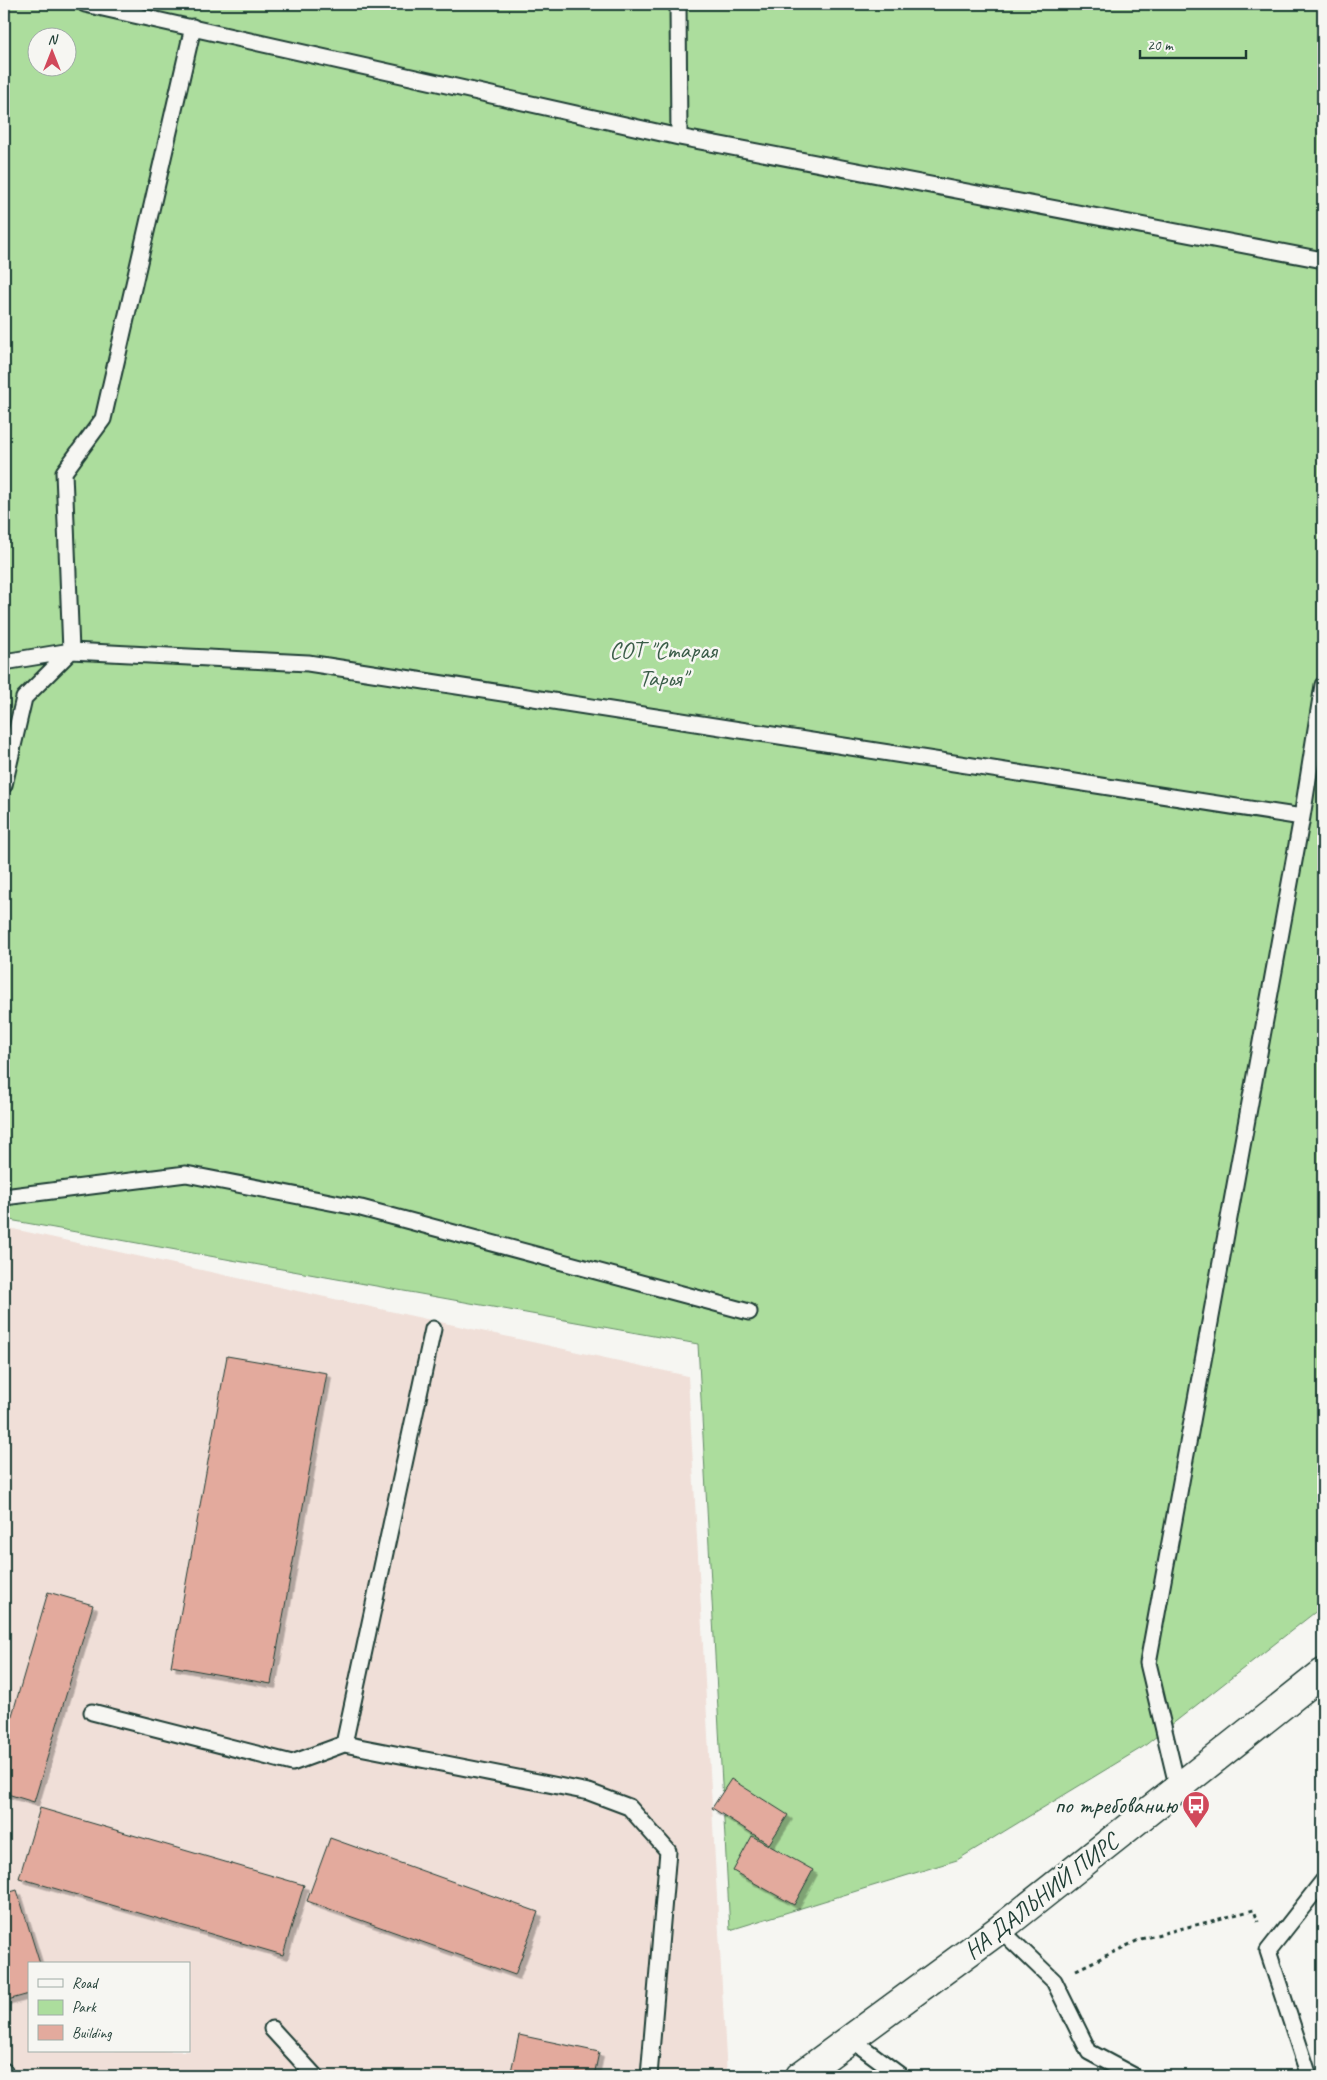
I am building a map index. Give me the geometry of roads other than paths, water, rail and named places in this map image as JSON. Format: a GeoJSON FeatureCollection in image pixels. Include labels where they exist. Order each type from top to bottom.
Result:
{"type":"FeatureCollection","features":[{"type":"Feature","properties":{"kind":"street","name":"НА ДАЛЬНИЙ ПИРС"},"geometry":{"type":"LineString","coordinates":[[800,2076],[1000,1929],[1178,1790],[1323,1673]]}},
{"type":"Feature","properties":{"kind":"lane"},"geometry":{"type":"LineString","coordinates":[[85,4],[679,137],[1323,260]]}},
{"type":"Feature","properties":{"kind":"lane"},"geometry":{"type":"LineString","coordinates":[[678,4],[679,137]]}},
{"type":"Feature","properties":{"kind":"lane"},"geometry":{"type":"LineString","coordinates":[[4,785],[24,698],[71,651],[64,472],[103,419],[193,27]]}},
{"type":"Feature","properties":{"kind":"lane"},"geometry":{"type":"LineString","coordinates":[[4,662],[71,651],[308,663],[1302,816]]}},
{"type":"Feature","properties":{"kind":"lane"},"geometry":{"type":"LineString","coordinates":[[1178,1790],[1148,1664],[1302,816],[1323,685]]}},
{"type":"Feature","properties":{"kind":"lane"},"geometry":{"type":"LineString","coordinates":[[4,1197],[186,1174],[361,1208],[749,1312]]}},
{"type":"Feature","properties":{"kind":"lane"},"geometry":{"type":"LineString","coordinates":[[344,1744],[433,1329]]}},
{"type":"Feature","properties":{"kind":"lane"},"geometry":{"type":"LineString","coordinates":[[92,1712],[292,1763],[344,1744],[589,1792],[628,1807],[668,1851],[649,2076]]}},
{"type":"Feature","properties":{"kind":"lane"},"geometry":{"type":"LineString","coordinates":[[1309,2076],[1268,1951],[1323,1881]]}},
{"type":"Feature","properties":{"kind":"lane"},"geometry":{"type":"LineString","coordinates":[[1000,1929],[1054,1981],[1089,2052],[1134,2076]]}},
{"type":"Feature","properties":{"kind":"lane"},"geometry":{"type":"LineString","coordinates":[[272,2029],[315,2076]]}},
{"type":"Feature","properties":{"kind":"lane"},"geometry":{"type":"LineString","coordinates":[[851,2039],[901,2076]]}},
{"type":"Feature","properties":{"kind":"lane"},"geometry":{"type":"LineString","coordinates":[[4,2071],[5,2076]]}},
{"type":"Feature","properties":{"kind":"place","name":"по требованию"},"geometry":{"type":"Point","coordinates":[1196,1829]}},
{"type":"Feature","properties":{"kind":"park label","name":"СОТ \"Старая Тарья\""},"geometry":{"type":"Point","coordinates":[663,664]}}]}
